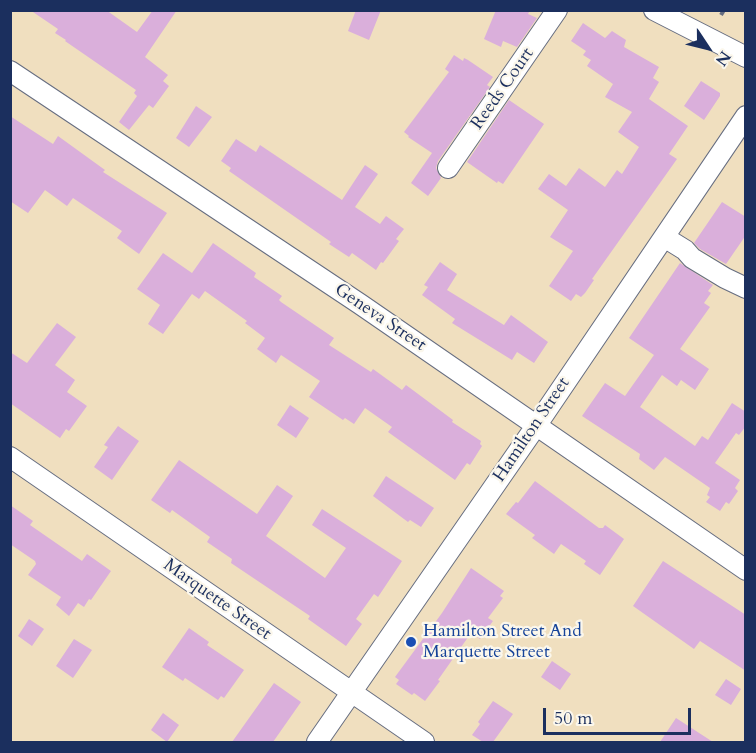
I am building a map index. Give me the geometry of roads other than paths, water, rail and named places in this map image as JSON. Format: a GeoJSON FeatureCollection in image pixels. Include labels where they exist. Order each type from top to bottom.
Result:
{"type":"FeatureCollection","features":[{"type":"Feature","properties":{"kind":"street","name":"Reeds Court"},"geometry":{"type":"LineString","coordinates":[[448,168],[557,10]]}},
{"type":"Feature","properties":{"kind":"street"},"geometry":{"type":"LineString","coordinates":[[654,10],[746,57]]}},
{"type":"Feature","properties":{"kind":"street","name":"Geneva Street"},"geometry":{"type":"LineString","coordinates":[[10,71],[360,304],[746,570]]}},
{"type":"Feature","properties":{"kind":"street","name":"Hamilton Street"},"geometry":{"type":"LineString","coordinates":[[317,742],[536,426],[746,116]]}},
{"type":"Feature","properties":{"kind":"street"},"geometry":{"type":"LineString","coordinates":[[664,237],[725,279],[746,288]]}},
{"type":"Feature","properties":{"kind":"street","name":"Marquette Street"},"geometry":{"type":"LineString","coordinates":[[10,457],[424,742]]}},
{"type":"Feature","properties":{"kind":"place","name":"Hamilton Street And Marquette Street"},"geometry":{"type":"Point","coordinates":[411,642]}}]}
